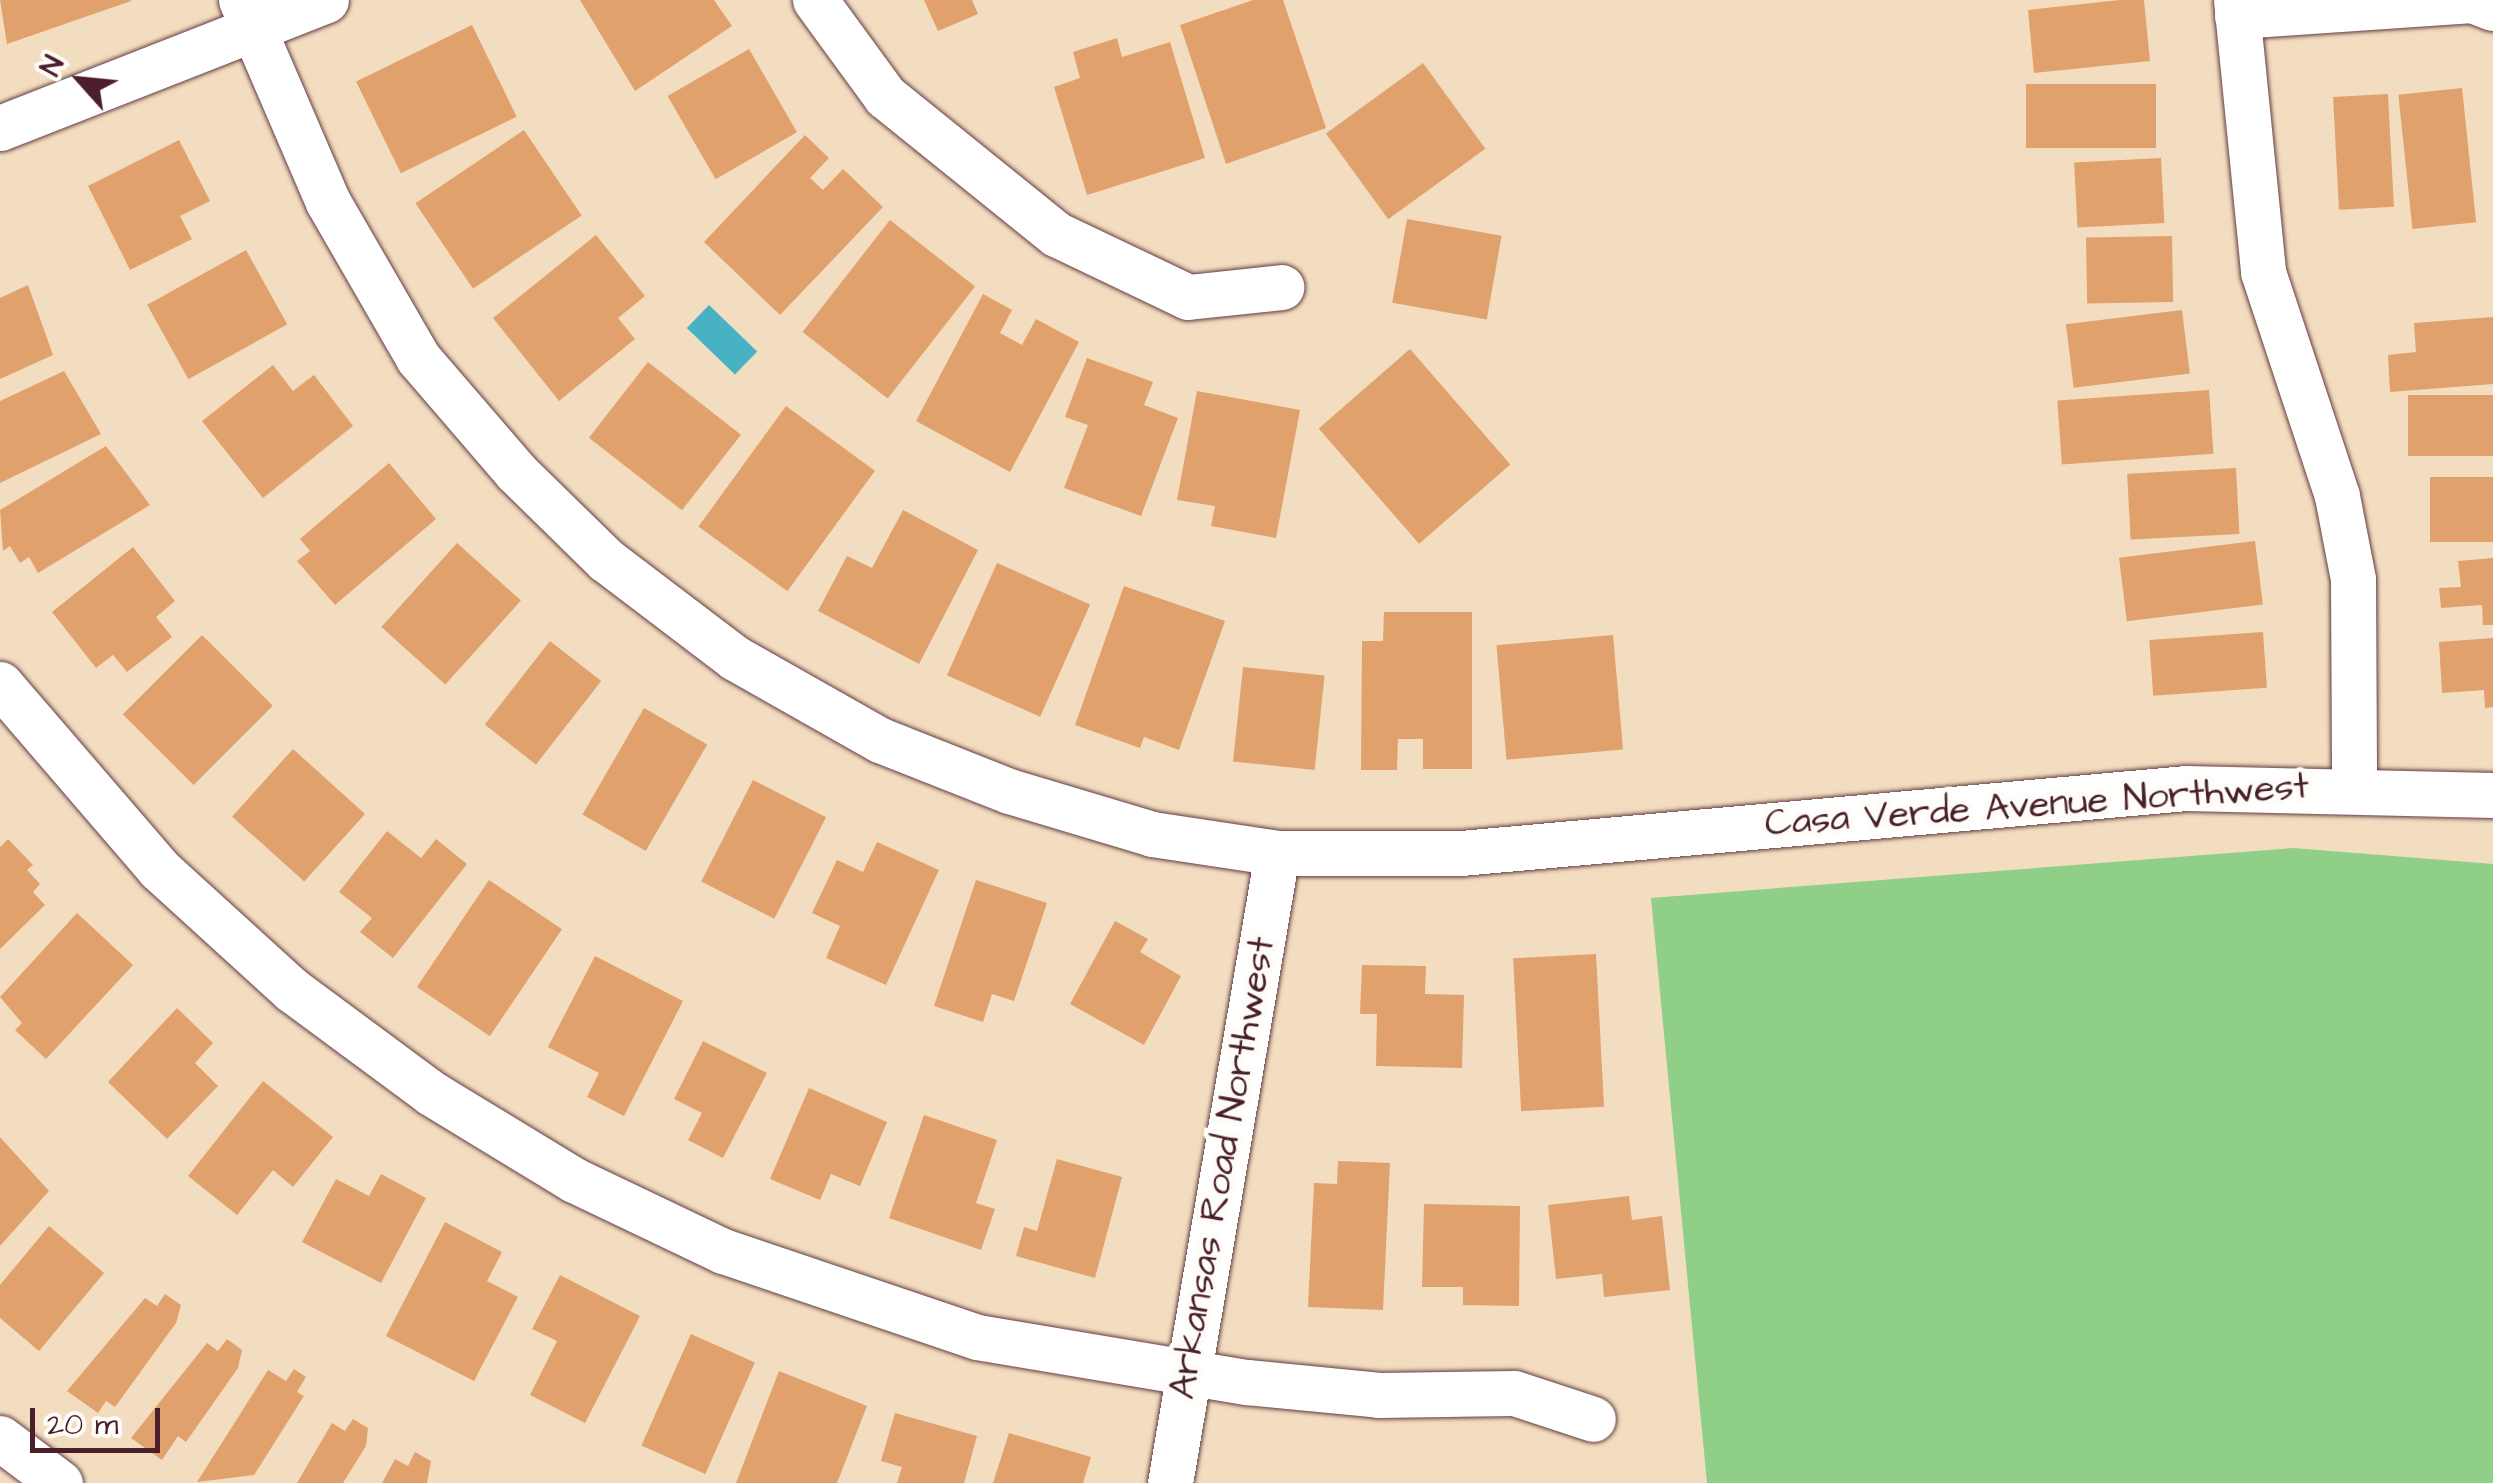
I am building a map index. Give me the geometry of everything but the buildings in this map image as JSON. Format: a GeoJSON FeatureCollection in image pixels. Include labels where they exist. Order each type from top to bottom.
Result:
{"type":"FeatureCollection","features":[{"type":"Feature","properties":{"kind":"street"},"geometry":{"type":"LineString","coordinates":[[0,128],[246,14],[326,0]]}},
{"type":"Feature","properties":{"kind":"street"},"geometry":{"type":"LineString","coordinates":[[815,0],[885,96],[1056,234],[1188,296],[1282,287]]}},
{"type":"Feature","properties":{"kind":"street"},"geometry":{"type":"LineString","coordinates":[[2354,785],[2353,579],[2337,496],[2263,272],[2236,8],[2472,0],[2493,8]]}},
{"type":"Feature","properties":{"kind":"street","name":"Casa Verde Avenue Northwest"},"geometry":{"type":"LineString","coordinates":[[246,14],[328,202],[418,358],[606,560],[735,658],[880,740],[1152,834],[1277,853],[1461,853],[2186,788],[2354,785],[2493,795]]}},
{"type":"Feature","properties":{"kind":"street"},"geometry":{"type":"LineString","coordinates":[[0,684],[159,869],[292,990],[430,1093],[574,1180],[722,1251],[848,1297],[977,1337],[1187,1376],[1379,1395],[1514,1393],[1593,1419]]}},
{"type":"Feature","properties":{"kind":"street","name":"Arkansas Road Northwest"},"geometry":{"type":"LineString","coordinates":[[1170,1483],[1277,853]]}},
{"type":"Feature","properties":{"kind":"street"},"geometry":{"type":"LineString","coordinates":[[0,1438],[60,1483]]}},
{"type":"Feature","properties":{"kind":"green space"},"geometry":{"type":"Polygon","coordinates":[[[2293,848],[2493,864],[2493,1483],[1707,1483],[1651,898],[2293,848]]]}},
{"type":"Feature","properties":{"kind":"water"},"geometry":{"type":"Polygon","coordinates":[[[709,305],[757,352],[735,375],[687,328],[709,305]]]}}]}
